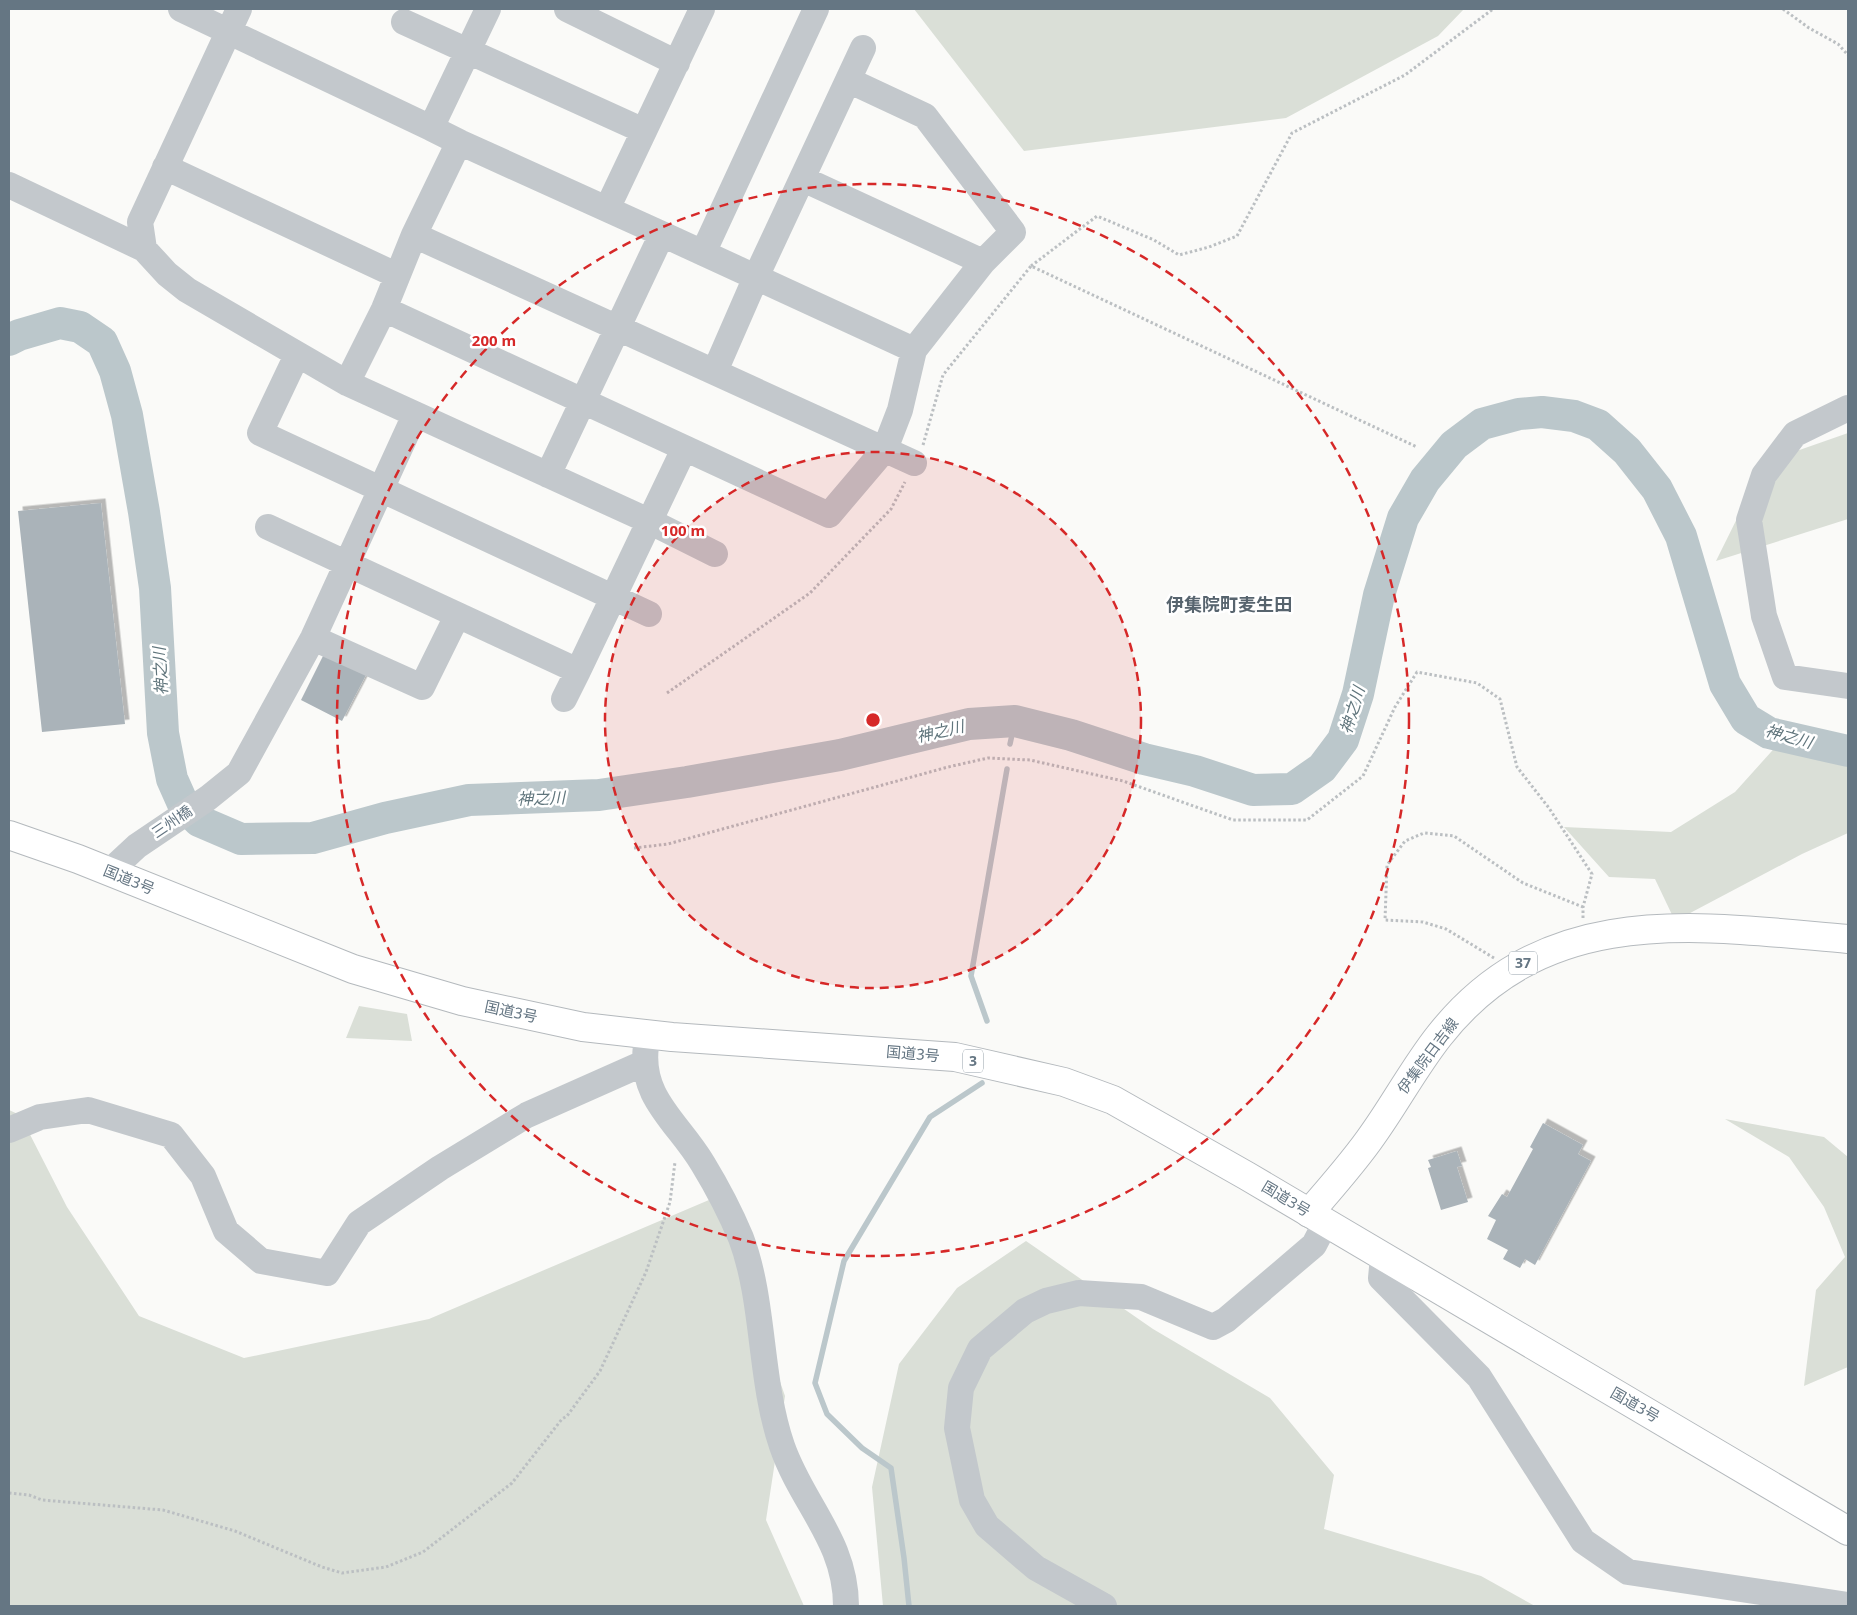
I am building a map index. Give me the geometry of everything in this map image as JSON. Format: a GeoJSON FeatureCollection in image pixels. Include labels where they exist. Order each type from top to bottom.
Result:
{"type":"FeatureCollection","features":[{"type":"Feature","properties":{"kind":"main road","name":"国道3号"},"geometry":{"type":"LineString","coordinates":[[9,835],[109,872],[353,969],[462,1001],[583,1027],[647,1034],[955,1057],[1064,1082],[1113,1100],[1318,1218],[1848,1531]]}},
{"type":"Feature","properties":{"kind":"main road","name":"伊集院日吉線"},"geometry":{"type":"LineString","coordinates":[[1318,1218],[1422,1058],[1441,1034],[1487,988],[1512,969],[1557,948],[1584,939],[1638,928],[1741,930],[1848,938]]}},
{"type":"Feature","properties":{"kind":"street"},"geometry":{"type":"LineString","coordinates":[[181,9],[459,142],[914,350]]}},
{"type":"Feature","properties":{"kind":"street"},"geometry":{"type":"LineString","coordinates":[[144,248],[140,222],[239,9]]}},
{"type":"Feature","properties":{"kind":"street"},"geometry":{"type":"LineString","coordinates":[[431,128],[488,9]]}},
{"type":"Feature","properties":{"kind":"street"},"geometry":{"type":"LineString","coordinates":[[567,9],[677,63]]}},
{"type":"Feature","properties":{"kind":"street"},"geometry":{"type":"LineString","coordinates":[[607,209],[702,9]]}},
{"type":"Feature","properties":{"kind":"street"},"geometry":{"type":"LineString","coordinates":[[703,253],[816,9]]}},
{"type":"Feature","properties":{"kind":"street"},"geometry":{"type":"LineString","coordinates":[[404,22],[644,131]]}},
{"type":"Feature","properties":{"kind":"street"},"geometry":{"type":"LineString","coordinates":[[715,372],[756,277],[862,48]]}},
{"type":"Feature","properties":{"kind":"street"},"geometry":{"type":"LineString","coordinates":[[384,309],[584,400],[829,516],[885,449],[900,410],[914,350],[982,262],[1013,232],[925,116],[848,80]]}},
{"type":"Feature","properties":{"kind":"street"},"geometry":{"type":"LineString","coordinates":[[347,383],[384,309],[396,275],[459,142]]}},
{"type":"Feature","properties":{"kind":"street"},"geometry":{"type":"LineString","coordinates":[[165,167],[396,275]]}},
{"type":"Feature","properties":{"kind":"street"},"geometry":{"type":"LineString","coordinates":[[803,179],[982,262]]}},
{"type":"Feature","properties":{"kind":"street"},"geometry":{"type":"LineString","coordinates":[[9,185],[144,248],[167,274],[187,290],[347,383],[649,521],[715,554]]}},
{"type":"Feature","properties":{"kind":"street"},"geometry":{"type":"LineString","coordinates":[[548,475],[662,234]]}},
{"type":"Feature","properties":{"kind":"street"},"geometry":{"type":"LineString","coordinates":[[414,235],[616,329],[914,463]]}},
{"type":"Feature","properties":{"kind":"street"},"geometry":{"type":"LineString","coordinates":[[298,355],[260,432],[649,614]]}},
{"type":"Feature","properties":{"kind":"street"},"geometry":{"type":"LineString","coordinates":[[1848,408],[1794,434],[1764,475],[1749,520],[1764,616],[1785,677],[1848,686]]}},
{"type":"Feature","properties":{"kind":"street","name":"三州橋"},"geometry":{"type":"LineString","coordinates":[[109,872],[137,846],[208,798],[239,773],[313,638],[345,563],[382,489],[414,415]]}},
{"type":"Feature","properties":{"kind":"street"},"geometry":{"type":"LineString","coordinates":[[564,699],[684,449]]}},
{"type":"Feature","properties":{"kind":"street"},"geometry":{"type":"LineString","coordinates":[[268,527],[578,671]]}},
{"type":"Feature","properties":{"kind":"street"},"geometry":{"type":"LineString","coordinates":[[313,638],[422,688],[457,616]]}},
{"type":"Feature","properties":{"kind":"street"},"geometry":{"type":"LineString","coordinates":[[647,1034],[644,1063],[652,1093],[703,1163],[741,1239],[754,1288],[768,1394],[782,1447],[792,1470],[832,1540],[846,1585],[846,1606]]}},
{"type":"Feature","properties":{"kind":"street"},"geometry":{"type":"LineString","coordinates":[[10,1126],[40,1117],[88,1110],[171,1135],[203,1176],[226,1231],[261,1261],[327,1273],[359,1223],[440,1168],[527,1115],[644,1063]]}},
{"type":"Feature","properties":{"kind":"street"},"geometry":{"type":"LineString","coordinates":[[1104,1606],[1036,1568],[987,1526],[972,1500],[957,1428],[961,1388],[980,1349],[1025,1311],[1046,1301],[1078,1293],[1142,1297],[1213,1327],[1226,1320],[1314,1245],[1318,1218]]}},
{"type":"Feature","properties":{"kind":"street"},"geometry":{"type":"LineString","coordinates":[[1383,1257],[1381,1278],[1479,1377],[1583,1541],[1628,1572],[1848,1605]]}},
{"type":"Feature","properties":{"kind":"path"},"geometry":{"type":"LineString","coordinates":[[667,693],[810,593],[891,509],[925,441],[943,374],[1031,266],[1097,216],[1154,240],[1179,255],[1209,247],[1237,236],[1292,133],[1405,75],[1493,9]]}},
{"type":"Feature","properties":{"kind":"path"},"geometry":{"type":"LineString","coordinates":[[1783,9],[1809,28],[1838,44],[1848,55]]}},
{"type":"Feature","properties":{"kind":"path"},"geometry":{"type":"LineString","coordinates":[[1031,266],[1417,447]]}},
{"type":"Feature","properties":{"kind":"path"},"geometry":{"type":"LineString","coordinates":[[634,848],[668,844],[948,767],[988,758],[1030,760],[1123,781],[1233,820],[1307,820],[1363,776],[1395,707],[1417,672],[1477,682],[1500,699],[1517,767],[1548,808],[1592,874],[1583,907],[1584,939]]}},
{"type":"Feature","properties":{"kind":"path"},"geometry":{"type":"LineString","coordinates":[[1512,969],[1446,929],[1423,922],[1385,920],[1387,865],[1404,841],[1424,834],[1454,836],[1523,884],[1583,907]]}},
{"type":"Feature","properties":{"kind":"path"},"geometry":{"type":"LineString","coordinates":[[9,1493],[29,1495],[42,1500],[163,1510],[235,1531],[322,1567],[342,1573],[386,1567],[423,1552],[512,1483],[562,1419],[567,1416],[600,1371],[646,1272],[670,1202],[675,1165],[674,1125]]}},
{"type":"Feature","properties":{"kind":"shaded area"},"geometry":{"type":"Polygon","coordinates":[[[914,9],[1464,9],[1438,36],[1286,118],[1024,151],[914,9]]]}},
{"type":"Feature","properties":{"kind":"shaded area"},"geometry":{"type":"Polygon","coordinates":[[[1848,433],[1848,519],[1716,561],[1765,462],[1848,433]]]}},
{"type":"Feature","properties":{"kind":"shaded area"},"geometry":{"type":"Polygon","coordinates":[[[1848,741],[1848,833],[1802,854],[1675,921],[1655,879],[1609,877],[1564,827],[1671,832],[1735,792],[1780,742],[1848,741]]]}},
{"type":"Feature","properties":{"kind":"shaded area"},"geometry":{"type":"Polygon","coordinates":[[[359,1006],[407,1014],[412,1041],[346,1038],[359,1006]]]}},
{"type":"Feature","properties":{"kind":"shaded area"},"geometry":{"type":"Polygon","coordinates":[[[9,1110],[20,1115],[67,1207],[139,1316],[244,1358],[429,1319],[716,1197],[785,1396],[766,1520],[804,1606],[9,1606],[9,1110]]]}},
{"type":"Feature","properties":{"kind":"shaded area"},"geometry":{"type":"Polygon","coordinates":[[[1725,1119],[1824,1137],[1848,1157],[1848,1367],[1804,1386],[1816,1290],[1845,1257],[1824,1207],[1789,1157],[1725,1119]]]}},
{"type":"Feature","properties":{"kind":"shaded area"},"geometry":{"type":"Polygon","coordinates":[[[1026,1241],[1153,1329],[1270,1398],[1334,1475],[1324,1529],[1481,1576],[1535,1606],[883,1606],[872,1487],[899,1364],[957,1288],[1026,1241]]]}},
{"type":"Feature","properties":{"kind":"building"},"geometry":{"type":"Polygon","coordinates":[[[101,503],[125,724],[42,732],[18,511],[101,503]]]}},
{"type":"Feature","properties":{"kind":"building"},"geometry":{"type":"Polygon","coordinates":[[[324,654],[366,675],[342,721],[301,700],[324,654]]]}},
{"type":"Feature","properties":{"kind":"building"},"geometry":{"type":"Polygon","coordinates":[[[1543,1123],[1583,1145],[1578,1154],[1591,1161],[1535,1265],[1525,1259],[1520,1268],[1503,1259],[1508,1250],[1487,1239],[1496,1220],[1488,1216],[1502,1194],[1507,1197],[1533,1149],[1530,1147],[1543,1123]]]}},
{"type":"Feature","properties":{"kind":"building"},"geometry":{"type":"Polygon","coordinates":[[[1457,1151],[1462,1166],[1457,1167],[1468,1202],[1441,1210],[1428,1168],[1431,1167],[1428,1160],[1457,1151]]]}},
{"type":"Feature","properties":{"kind":"waterway","name":"神之川"},"geometry":{"type":"LineString","coordinates":[[9,340],[19,335],[60,323],[80,327],[102,342],[115,371],[127,415],[144,512],[155,588],[163,733],[172,779],[184,806],[199,821],[241,839],[313,838],[385,818],[469,800],[599,795],[687,782],[840,755],[969,724],[1015,721],[1071,735],[1144,759],[1195,771],[1253,790],[1292,789],[1322,768],[1343,740],[1358,694],[1379,595],[1403,518],[1425,480],[1454,445],[1482,424],[1519,414],[1542,412],[1574,416],[1598,425],[1627,451],[1657,489],[1681,536],[1725,684],[1746,719],[1769,733],[1848,751]]}},
{"type":"Feature","properties":{"kind":"waterway"},"geometry":{"type":"LineString","coordinates":[[1010,744],[1015,721]]}},
{"type":"Feature","properties":{"kind":"waterway"},"geometry":{"type":"LineString","coordinates":[[987,1021],[971,976],[1007,769]]}},
{"type":"Feature","properties":{"kind":"waterway"},"geometry":{"type":"LineString","coordinates":[[909,1606],[891,1468],[862,1448],[827,1414],[815,1383],[844,1261],[930,1117],[982,1083]]}},
{"type":"Feature","properties":{"kind":"district","name":"伊集院町麦生田"},"geometry":{"type":"Point","coordinates":[1229,605]}}]}
